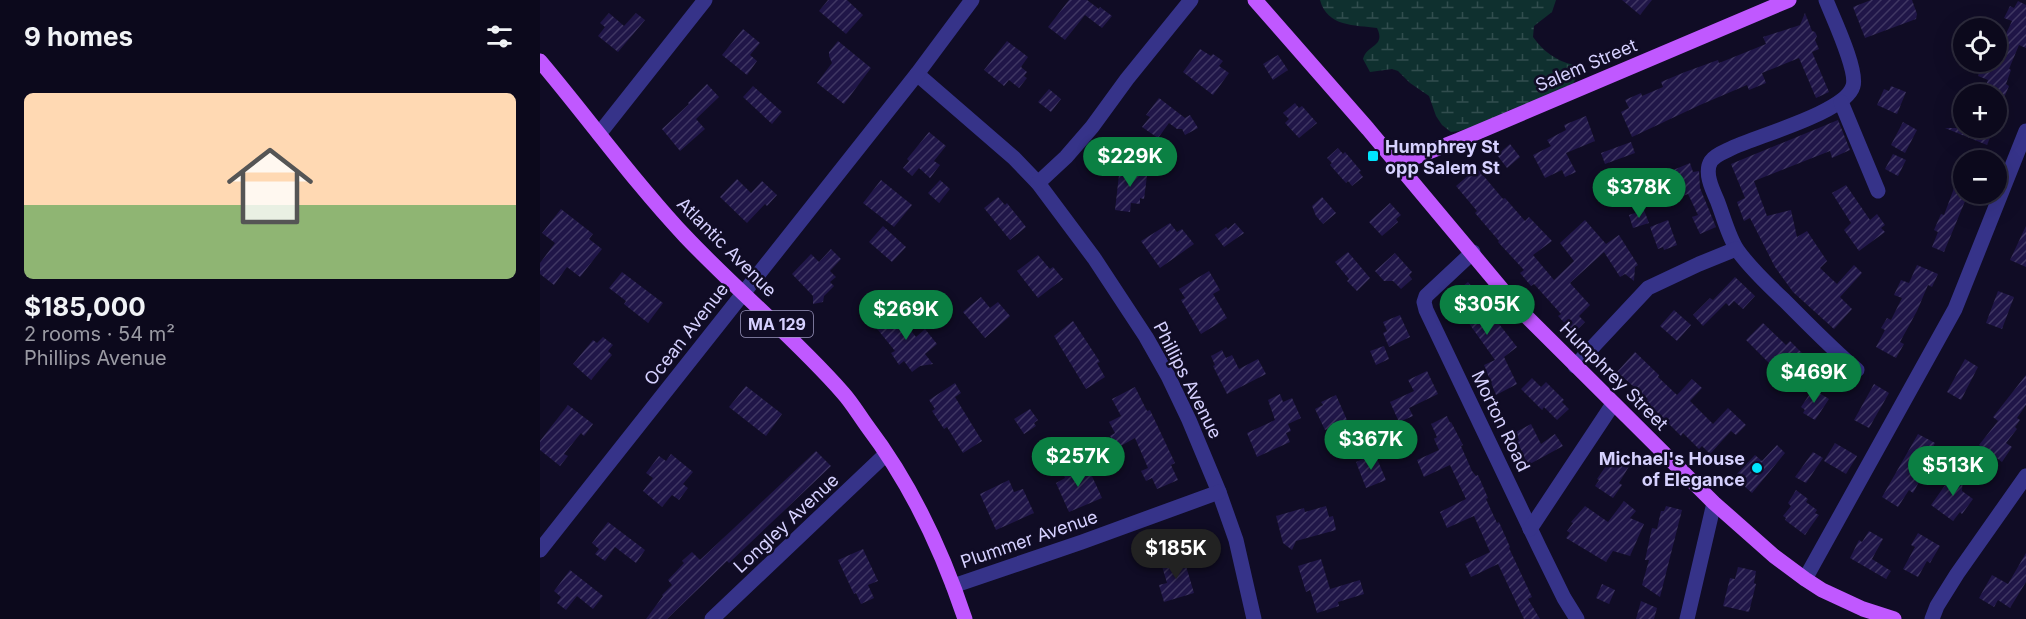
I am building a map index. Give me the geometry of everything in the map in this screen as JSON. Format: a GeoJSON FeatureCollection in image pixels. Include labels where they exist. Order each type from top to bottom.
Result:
{"type":"FeatureCollection","features":[{"type":"Feature","properties":{"kind":"main road","name":"Humphrey Street"},"geometry":{"type":"LineString","coordinates":[[1255,0],[1398,164],[1516,306],[1714,503],[1774,556],[1822,590],[1862,614],[1894,619]]}},
{"type":"Feature","properties":{"kind":"main road","name":"Salem Street"},"geometry":{"type":"LineString","coordinates":[[1398,164],[1789,0]]}},
{"type":"Feature","properties":{"kind":"main road","name":"Atlantic Avenue"},"geometry":{"type":"LineString","coordinates":[[540,61],[672,221],[845,395],[910,491],[953,586],[965,619]]}},
{"type":"Feature","properties":{"kind":"street"},"geometry":{"type":"LineString","coordinates":[[599,134],[705,0]]}},
{"type":"Feature","properties":{"kind":"street","name":"Ocean Avenue"},"geometry":{"type":"LineString","coordinates":[[540,550],[917,74],[972,0]]}},
{"type":"Feature","properties":{"kind":"street"},"geometry":{"type":"LineString","coordinates":[[1038,183],[1066,157],[1092,126],[1191,0]]}},
{"type":"Feature","properties":{"kind":"street"},"geometry":{"type":"LineString","coordinates":[[1826,0],[1852,66],[1854,76],[1849,94],[1827,111],[1742,143],[1720,154],[1711,161],[1708,171],[1712,189],[1736,249],[1765,281],[1857,370]]}},
{"type":"Feature","properties":{"kind":"street","name":"Phillips Avenue"},"geometry":{"type":"LineString","coordinates":[[917,74],[1014,158],[1038,183],[1094,258],[1146,337],[1189,420],[1219,492],[1236,540],[1254,619]]}},
{"type":"Feature","properties":{"kind":"street"},"geometry":{"type":"LineString","coordinates":[[1841,102],[1878,191]]}},
{"type":"Feature","properties":{"kind":"street"},"geometry":{"type":"LineString","coordinates":[[1805,579],[1955,309],[2026,131]]}},
{"type":"Feature","properties":{"kind":"street"},"geometry":{"type":"LineString","coordinates":[[1575,366],[1648,288],[1736,249]]}},
{"type":"Feature","properties":{"kind":"street","name":"Morton Road"},"geometry":{"type":"LineString","coordinates":[[1473,252],[1436,285],[1426,296],[1424,302],[1439,340],[1530,529],[1564,598],[1577,619]]}},
{"type":"Feature","properties":{"kind":"street"},"geometry":{"type":"LineString","coordinates":[[1530,529],[1613,404]]}},
{"type":"Feature","properties":{"kind":"street","name":"Longley Avenue"},"geometry":{"type":"LineString","coordinates":[[712,619],[886,454]]}},
{"type":"Feature","properties":{"kind":"street"},"geometry":{"type":"LineString","coordinates":[[1932,619],[1956,574],[2026,476]]}},
{"type":"Feature","properties":{"kind":"street","name":"Plummer Avenue"},"geometry":{"type":"LineString","coordinates":[[953,586],[1219,492]]}},
{"type":"Feature","properties":{"kind":"street"},"geometry":{"type":"LineString","coordinates":[[1687,619],[1714,503]]}},
{"type":"Feature","properties":{"kind":"green space"},"geometry":{"type":"Polygon","coordinates":[[[1320,0],[1556,0],[1552,12],[1534,26],[1533,37],[1550,55],[1574,65],[1575,80],[1572,85],[1509,110],[1490,121],[1451,132],[1436,116],[1429,96],[1410,83],[1398,71],[1392,69],[1370,72],[1363,59],[1368,50],[1378,42],[1377,28],[1351,25],[1335,20],[1324,9],[1320,0]]]}},
{"type":"Feature","properties":{"kind":"building"},"geometry":{"type":"Polygon","coordinates":[[[828,0],[847,0],[863,15],[846,34],[819,11],[828,0]]]}},
{"type":"Feature","properties":{"kind":"building"},"geometry":{"type":"Polygon","coordinates":[[[1069,0],[1087,0],[1112,16],[1102,28],[1085,15],[1065,40],[1048,27],[1069,0]]]}},
{"type":"Feature","properties":{"kind":"building"},"geometry":{"type":"Polygon","coordinates":[[[1622,0],[1652,0],[1640,15],[1622,0]]]}},
{"type":"Feature","properties":{"kind":"building"},"geometry":{"type":"Polygon","coordinates":[[[1871,0],[1912,0],[1917,14],[1916,19],[1865,38],[1853,7],[1871,0]]]}},
{"type":"Feature","properties":{"kind":"building"},"geometry":{"type":"Polygon","coordinates":[[[2018,1],[2026,5],[2026,48],[2019,45],[2009,69],[2011,70],[2006,84],[1986,84],[1988,80],[1978,76],[1980,72],[2007,72],[2007,32],[2012,21],[2004,18],[2010,6],[2014,8],[2018,1]]]}},
{"type":"Feature","properties":{"kind":"building"},"geometry":{"type":"Polygon","coordinates":[[[609,13],[624,26],[636,13],[645,20],[618,52],[598,36],[605,27],[600,23],[609,13]]]}},
{"type":"Feature","properties":{"kind":"building"},"geometry":{"type":"Polygon","coordinates":[[[1805,13],[1812,31],[1817,36],[1815,40],[1819,49],[1812,52],[1829,92],[1816,98],[1799,58],[1762,73],[1766,83],[1749,90],[1747,85],[1632,137],[1621,112],[1629,108],[1625,100],[1663,87],[1661,82],[1685,72],[1718,60],[1719,63],[1766,44],[1763,37],[1800,25],[1805,13]]]}},
{"type":"Feature","properties":{"kind":"building"},"geometry":{"type":"Polygon","coordinates":[[[743,29],[760,43],[750,55],[757,61],[747,75],[722,55],[743,29]]]}},
{"type":"Feature","properties":{"kind":"building"},"geometry":{"type":"Polygon","coordinates":[[[838,41],[871,68],[844,104],[817,83],[832,63],[829,52],[838,41]]]}},
{"type":"Feature","properties":{"kind":"building"},"geometry":{"type":"Polygon","coordinates":[[[1007,41],[1028,57],[1021,67],[1027,72],[1024,76],[1027,78],[1019,88],[1009,80],[1004,86],[984,70],[1007,41]]]}},
{"type":"Feature","properties":{"kind":"building"},"geometry":{"type":"Polygon","coordinates":[[[1200,49],[1223,61],[1219,66],[1229,73],[1213,95],[1183,72],[1200,49]]]}},
{"type":"Feature","properties":{"kind":"building"},"geometry":{"type":"Polygon","coordinates":[[[1278,55],[1288,70],[1273,80],[1263,64],[1278,55]]]}},
{"type":"Feature","properties":{"kind":"building"},"geometry":{"type":"Polygon","coordinates":[[[707,84],[719,97],[696,119],[705,129],[680,151],[662,129],[707,84]]]}},
{"type":"Feature","properties":{"kind":"building"},"geometry":{"type":"Polygon","coordinates":[[[753,86],[782,112],[772,124],[743,97],[753,86]]]}},
{"type":"Feature","properties":{"kind":"building"},"geometry":{"type":"Polygon","coordinates":[[[1891,86],[1906,92],[1897,114],[1877,105],[1884,89],[1889,91],[1891,86]]]}},
{"type":"Feature","properties":{"kind":"building"},"geometry":{"type":"Polygon","coordinates":[[[1049,89],[1061,99],[1051,112],[1038,102],[1049,89]]]}},
{"type":"Feature","properties":{"kind":"building"},"geometry":{"type":"Polygon","coordinates":[[[1159,98],[1185,118],[1190,115],[1198,128],[1185,135],[1182,129],[1177,129],[1169,123],[1158,138],[1142,127],[1150,117],[1146,115],[1159,98]]]}},
{"type":"Feature","properties":{"kind":"building"},"geometry":{"type":"Polygon","coordinates":[[[1295,103],[1299,108],[1302,106],[1317,123],[1299,138],[1285,123],[1289,119],[1283,113],[1295,103]]]}},
{"type":"Feature","properties":{"kind":"building"},"geometry":{"type":"Polygon","coordinates":[[[1586,116],[1595,141],[1566,153],[1576,172],[1565,177],[1562,170],[1545,178],[1533,155],[1551,146],[1547,140],[1566,130],[1564,125],[1586,116]]]}},
{"type":"Feature","properties":{"kind":"building"},"geometry":{"type":"Polygon","coordinates":[[[1838,120],[1850,150],[1832,158],[1830,151],[1754,181],[1767,216],[1791,210],[1797,237],[1807,231],[1827,261],[1820,268],[1837,284],[1854,265],[1862,273],[1840,297],[1852,309],[1834,329],[1793,292],[1775,267],[1750,218],[1744,221],[1737,202],[1745,198],[1731,164],[1838,120]]]}},
{"type":"Feature","properties":{"kind":"building"},"geometry":{"type":"Polygon","coordinates":[[[1903,122],[1917,130],[1905,153],[1891,145],[1903,122]]]}},
{"type":"Feature","properties":{"kind":"building"},"geometry":{"type":"Polygon","coordinates":[[[929,132],[946,146],[934,161],[940,165],[930,178],[919,168],[912,176],[903,168],[909,161],[907,159],[929,132]]]}},
{"type":"Feature","properties":{"kind":"building"},"geometry":{"type":"Polygon","coordinates":[[[1970,138],[1990,138],[1987,145],[1970,138]]]}},
{"type":"Feature","properties":{"kind":"building"},"geometry":{"type":"Polygon","coordinates":[[[1631,142],[1635,153],[1605,164],[1601,153],[1631,142]]]}},
{"type":"Feature","properties":{"kind":"building"},"geometry":{"type":"Polygon","coordinates":[[[1510,144],[1520,157],[1507,168],[1497,155],[1510,144]]]}},
{"type":"Feature","properties":{"kind":"building"},"geometry":{"type":"Polygon","coordinates":[[[1338,148],[1343,154],[1345,152],[1361,171],[1359,172],[1363,177],[1352,186],[1348,181],[1346,183],[1330,165],[1332,163],[1327,158],[1338,148]]]}},
{"type":"Feature","properties":{"kind":"building"},"geometry":{"type":"Polygon","coordinates":[[[1893,154],[1906,160],[1898,176],[1885,169],[1893,154]]]}},
{"type":"Feature","properties":{"kind":"building"},"geometry":{"type":"Polygon","coordinates":[[[1690,163],[1693,172],[1699,171],[1700,188],[1716,227],[1700,234],[1692,217],[1698,215],[1688,194],[1675,199],[1666,173],[1690,163]]]}},
{"type":"Feature","properties":{"kind":"building"},"geometry":{"type":"Polygon","coordinates":[[[1120,166],[1135,167],[1134,171],[1145,172],[1144,175],[1147,176],[1144,199],[1140,198],[1140,204],[1131,203],[1130,212],[1115,210],[1120,166]]]}},
{"type":"Feature","properties":{"kind":"building"},"geometry":{"type":"Polygon","coordinates":[[[1477,168],[1525,221],[1529,217],[1552,241],[1533,255],[1554,280],[1574,261],[1560,243],[1585,220],[1606,244],[1619,235],[1638,265],[1635,267],[1634,281],[1625,274],[1620,277],[1604,252],[1570,283],[1590,305],[1579,316],[1585,322],[1574,333],[1558,316],[1561,314],[1534,284],[1531,286],[1520,273],[1524,270],[1498,242],[1475,213],[1477,211],[1456,186],[1477,168]]]}},
{"type":"Feature","properties":{"kind":"building"},"geometry":{"type":"Polygon","coordinates":[[[737,179],[751,193],[762,181],[777,195],[747,223],[720,197],[737,179]]]}},
{"type":"Feature","properties":{"kind":"building"},"geometry":{"type":"Polygon","coordinates":[[[881,180],[912,205],[894,227],[863,203],[881,180]]]}},
{"type":"Feature","properties":{"kind":"building"},"geometry":{"type":"Polygon","coordinates":[[[940,180],[950,189],[939,203],[928,193],[940,180]]]}},
{"type":"Feature","properties":{"kind":"building"},"geometry":{"type":"Polygon","coordinates":[[[1846,185],[1870,220],[1877,214],[1885,225],[1881,228],[1885,232],[1859,251],[1844,230],[1851,223],[1832,193],[1846,185]]]}},
{"type":"Feature","properties":{"kind":"building"},"geometry":{"type":"Polygon","coordinates":[[[1953,191],[1953,204],[1964,204],[1944,252],[1932,247],[1938,232],[1934,230],[1941,214],[1944,215],[1953,191]]]}},
{"type":"Feature","properties":{"kind":"building"},"geometry":{"type":"Polygon","coordinates":[[[998,197],[1005,205],[1007,203],[1026,227],[1010,240],[984,208],[998,197]]]}},
{"type":"Feature","properties":{"kind":"building"},"geometry":{"type":"Polygon","coordinates":[[[1322,197],[1336,213],[1323,224],[1316,216],[1312,206],[1322,197]]]}},
{"type":"Feature","properties":{"kind":"building"},"geometry":{"type":"Polygon","coordinates":[[[1390,203],[1401,215],[1396,219],[1398,222],[1382,236],[1369,222],[1390,203]]]}},
{"type":"Feature","properties":{"kind":"building"},"geometry":{"type":"Polygon","coordinates":[[[561,209],[593,234],[589,239],[602,249],[580,277],[567,267],[554,285],[540,274],[540,263],[555,243],[542,233],[561,209]]]}},
{"type":"Feature","properties":{"kind":"building"},"geometry":{"type":"Polygon","coordinates":[[[1644,210],[1649,223],[1633,228],[1629,215],[1644,210]]]}},
{"type":"Feature","properties":{"kind":"building"},"geometry":{"type":"Polygon","coordinates":[[[1668,220],[1677,245],[1664,250],[1663,247],[1658,249],[1650,227],[1668,220]]]}},
{"type":"Feature","properties":{"kind":"building"},"geometry":{"type":"Polygon","coordinates":[[[1170,223],[1177,232],[1182,229],[1194,244],[1160,268],[1141,241],[1170,223]]]}},
{"type":"Feature","properties":{"kind":"building"},"geometry":{"type":"Polygon","coordinates":[[[1235,223],[1244,233],[1224,247],[1215,235],[1235,223]]]}},
{"type":"Feature","properties":{"kind":"building"},"geometry":{"type":"Polygon","coordinates":[[[883,226],[906,247],[892,262],[869,242],[883,226]]]}},
{"type":"Feature","properties":{"kind":"building"},"geometry":{"type":"Polygon","coordinates":[[[2026,226],[2026,267],[2010,260],[2026,226]]]}},
{"type":"Feature","properties":{"kind":"building"},"geometry":{"type":"Polygon","coordinates":[[[831,249],[841,259],[830,271],[836,277],[830,282],[834,286],[824,296],[823,302],[813,304],[813,296],[792,274],[811,254],[819,262],[831,249]]]}},
{"type":"Feature","properties":{"kind":"building"},"geometry":{"type":"Polygon","coordinates":[[[1348,252],[1370,278],[1357,291],[1347,281],[1349,279],[1335,262],[1348,252]]]}},
{"type":"Feature","properties":{"kind":"building"},"geometry":{"type":"Polygon","coordinates":[[[1395,253],[1412,272],[1409,275],[1412,279],[1401,289],[1393,281],[1384,281],[1375,271],[1395,253]]]}},
{"type":"Feature","properties":{"kind":"building"},"geometry":{"type":"Polygon","coordinates":[[[1038,255],[1063,279],[1038,298],[1017,271],[1038,255]]]}},
{"type":"Feature","properties":{"kind":"building"},"geometry":{"type":"Polygon","coordinates":[[[1917,265],[1938,274],[1932,287],[1928,285],[1900,342],[1904,344],[1896,358],[1876,347],[1885,330],[1881,328],[1887,318],[1891,320],[1902,298],[1894,295],[1901,280],[1909,283],[1917,265]]]}},
{"type":"Feature","properties":{"kind":"building"},"geometry":{"type":"Polygon","coordinates":[[[1209,271],[1220,290],[1213,294],[1227,318],[1201,334],[1181,300],[1185,298],[1179,289],[1209,271]]]}},
{"type":"Feature","properties":{"kind":"building"},"geometry":{"type":"Polygon","coordinates":[[[622,272],[663,303],[648,323],[624,304],[626,301],[609,288],[622,272]]]}},
{"type":"Feature","properties":{"kind":"building"},"geometry":{"type":"Polygon","coordinates":[[[1735,277],[1755,296],[1743,309],[1734,301],[1729,306],[1726,303],[1703,326],[1693,315],[1710,298],[1713,300],[1735,277]]]}},
{"type":"Feature","properties":{"kind":"building"},"geometry":{"type":"Polygon","coordinates":[[[1468,282],[1498,318],[1496,320],[1517,347],[1504,357],[1517,384],[1496,395],[1484,365],[1495,360],[1468,322],[1465,324],[1456,314],[1459,312],[1453,304],[1458,300],[1453,294],[1468,282]]]}},
{"type":"Feature","properties":{"kind":"building"},"geometry":{"type":"Polygon","coordinates":[[[1998,291],[2014,297],[2002,329],[1986,323],[1998,291]]]}},
{"type":"Feature","properties":{"kind":"building"},"geometry":{"type":"Polygon","coordinates":[[[981,297],[990,308],[998,302],[1010,316],[985,338],[963,312],[981,297]]]}},
{"type":"Feature","properties":{"kind":"building"},"geometry":{"type":"Polygon","coordinates":[[[894,309],[916,337],[925,329],[937,344],[925,354],[933,364],[920,366],[912,372],[904,361],[899,365],[891,353],[895,351],[874,325],[894,309]]]}},
{"type":"Feature","properties":{"kind":"building"},"geometry":{"type":"Polygon","coordinates":[[[1674,310],[1691,325],[1677,341],[1660,326],[1674,310]]]}},
{"type":"Feature","properties":{"kind":"building"},"geometry":{"type":"Polygon","coordinates":[[[1400,315],[1410,337],[1389,347],[1383,333],[1387,331],[1383,322],[1400,315]]]}},
{"type":"Feature","properties":{"kind":"building"},"geometry":{"type":"Polygon","coordinates":[[[1073,321],[1100,362],[1097,363],[1105,377],[1086,389],[1054,336],[1073,321]]]}},
{"type":"Feature","properties":{"kind":"building"},"geometry":{"type":"Polygon","coordinates":[[[1763,323],[1786,345],[1790,341],[1803,354],[1795,363],[1813,378],[1804,391],[1783,377],[1746,340],[1763,323]]]}},
{"type":"Feature","properties":{"kind":"building"},"geometry":{"type":"Polygon","coordinates":[[[603,337],[613,345],[608,351],[612,355],[591,380],[573,364],[593,340],[597,343],[603,337]]]}},
{"type":"Feature","properties":{"kind":"building"},"geometry":{"type":"Polygon","coordinates":[[[1384,346],[1389,359],[1376,365],[1370,351],[1384,346]]]}},
{"type":"Feature","properties":{"kind":"building"},"geometry":{"type":"Polygon","coordinates":[[[1222,350],[1226,358],[1232,355],[1239,369],[1258,359],[1266,374],[1227,394],[1213,366],[1215,365],[1211,356],[1222,350]]]}},
{"type":"Feature","properties":{"kind":"building"},"geometry":{"type":"Polygon","coordinates":[[[1635,352],[1677,395],[1692,379],[1702,388],[1690,401],[1713,424],[1728,408],[1746,425],[1736,435],[1731,431],[1710,454],[1702,446],[1699,449],[1683,433],[1681,436],[1646,401],[1648,399],[1617,372],[1635,352]]]}},
{"type":"Feature","properties":{"kind":"building"},"geometry":{"type":"Polygon","coordinates":[[[1965,359],[1978,367],[1961,400],[1947,392],[1965,359]]]}},
{"type":"Feature","properties":{"kind":"building"},"geometry":{"type":"Polygon","coordinates":[[[1427,371],[1438,394],[1409,408],[1413,416],[1399,422],[1390,402],[1414,391],[1408,380],[1427,371]]]}},
{"type":"Feature","properties":{"kind":"building"},"geometry":{"type":"Polygon","coordinates":[[[2026,375],[2026,405],[2017,418],[2020,420],[2015,427],[2017,429],[2006,443],[2012,447],[2002,462],[1979,445],[1998,421],[1993,417],[2026,375]]]}},
{"type":"Feature","properties":{"kind":"building"},"geometry":{"type":"Polygon","coordinates":[[[1532,378],[1541,387],[1546,382],[1564,400],[1562,402],[1569,409],[1557,420],[1544,407],[1542,410],[1521,389],[1532,378]]]}},
{"type":"Feature","properties":{"kind":"building"},"geometry":{"type":"Polygon","coordinates":[[[955,383],[961,393],[955,397],[982,441],[963,453],[947,427],[944,429],[932,411],[935,409],[929,400],[955,383]]]}},
{"type":"Feature","properties":{"kind":"building"},"geometry":{"type":"Polygon","coordinates":[[[1874,384],[1889,393],[1869,428],[1854,420],[1874,384]]]}},
{"type":"Feature","properties":{"kind":"building"},"geometry":{"type":"Polygon","coordinates":[[[746,386],[782,414],[766,436],[729,407],[746,386]]]}},
{"type":"Feature","properties":{"kind":"building"},"geometry":{"type":"Polygon","coordinates":[[[1135,387],[1147,411],[1150,410],[1175,463],[1171,465],[1178,480],[1157,489],[1152,478],[1146,481],[1141,471],[1148,468],[1135,438],[1117,448],[1110,436],[1115,433],[1109,422],[1121,416],[1112,399],[1135,387]]]}},
{"type":"Feature","properties":{"kind":"building"},"geometry":{"type":"Polygon","coordinates":[[[1813,389],[1829,399],[1815,420],[1803,413],[1805,410],[1801,407],[1813,389]]]}},
{"type":"Feature","properties":{"kind":"building"},"geometry":{"type":"Polygon","coordinates":[[[1280,394],[1283,402],[1292,398],[1301,418],[1288,424],[1291,431],[1286,433],[1290,442],[1257,457],[1247,433],[1275,420],[1268,400],[1280,394]]]}},
{"type":"Feature","properties":{"kind":"building"},"geometry":{"type":"Polygon","coordinates":[[[1336,395],[1347,420],[1325,430],[1315,409],[1323,405],[1321,402],[1336,395]]]}},
{"type":"Feature","properties":{"kind":"building"},"geometry":{"type":"Polygon","coordinates":[[[568,405],[593,424],[584,436],[581,433],[564,454],[568,456],[560,466],[540,450],[540,441],[568,405]]]}},
{"type":"Feature","properties":{"kind":"building"},"geometry":{"type":"Polygon","coordinates":[[[1030,409],[1038,420],[1034,423],[1036,426],[1024,434],[1014,419],[1030,409]]]}},
{"type":"Feature","properties":{"kind":"building"},"geometry":{"type":"Polygon","coordinates":[[[1447,416],[1463,445],[1461,446],[1472,471],[1476,476],[1478,475],[1488,498],[1486,499],[1497,523],[1499,522],[1532,597],[1528,599],[1540,619],[1524,619],[1498,564],[1471,577],[1465,564],[1490,552],[1474,516],[1447,528],[1440,512],[1466,499],[1450,465],[1424,477],[1417,460],[1439,450],[1434,439],[1437,437],[1431,424],[1447,416]]]}},
{"type":"Feature","properties":{"kind":"building"},"geometry":{"type":"Polygon","coordinates":[[[1531,424],[1541,444],[1555,434],[1563,446],[1528,465],[1517,441],[1519,440],[1516,432],[1531,424]]]}},
{"type":"Feature","properties":{"kind":"building"},"geometry":{"type":"Polygon","coordinates":[[[1918,434],[1935,443],[1928,457],[1925,455],[1913,478],[1919,482],[1913,493],[1909,490],[1898,507],[1882,497],[1918,434]]]}},
{"type":"Feature","properties":{"kind":"building"},"geometry":{"type":"Polygon","coordinates":[[[1835,443],[1857,456],[1846,474],[1824,461],[1835,443]]]}},
{"type":"Feature","properties":{"kind":"building","name":"Michael's House of Elegance"},"geometry":{"type":"Polygon","coordinates":[[[1777,445],[1785,453],[1752,493],[1734,477],[1755,455],[1762,461],[1777,445]]]}},
{"type":"Feature","properties":{"kind":"building"},"geometry":{"type":"Polygon","coordinates":[[[816,451],[831,466],[667,619],[646,619],[662,595],[672,585],[668,580],[684,563],[682,561],[692,552],[700,560],[816,451]]]}},
{"type":"Feature","properties":{"kind":"building"},"geometry":{"type":"Polygon","coordinates":[[[1813,452],[1823,458],[1806,483],[1795,477],[1813,452]]]}},
{"type":"Feature","properties":{"kind":"building"},"geometry":{"type":"Polygon","coordinates":[[[1616,453],[1631,463],[1619,483],[1622,485],[1613,498],[1595,486],[1599,480],[1597,479],[1616,453]]]}},
{"type":"Feature","properties":{"kind":"building"},"geometry":{"type":"Polygon","coordinates":[[[671,454],[693,472],[683,484],[688,488],[679,500],[672,495],[662,507],[643,491],[653,478],[646,473],[659,456],[666,461],[671,454]]]}},
{"type":"Feature","properties":{"kind":"building"},"geometry":{"type":"Polygon","coordinates":[[[1375,454],[1386,480],[1366,488],[1356,462],[1375,454]]]}},
{"type":"Feature","properties":{"kind":"building"},"geometry":{"type":"Polygon","coordinates":[[[1086,463],[1102,498],[1069,512],[1056,483],[1065,478],[1063,473],[1086,463]]]}},
{"type":"Feature","properties":{"kind":"building"},"geometry":{"type":"Polygon","coordinates":[[[1954,471],[1960,472],[1963,477],[1962,491],[1973,499],[1962,514],[1960,512],[1953,521],[1931,505],[1954,471]]]}},
{"type":"Feature","properties":{"kind":"building"},"geometry":{"type":"Polygon","coordinates":[[[1009,480],[1014,492],[1023,489],[1034,513],[996,530],[980,494],[1009,480]]]}},
{"type":"Feature","properties":{"kind":"building"},"geometry":{"type":"Polygon","coordinates":[[[1796,490],[1808,499],[1806,502],[1817,510],[1815,513],[1819,515],[1805,535],[1783,516],[1791,506],[1788,503],[1796,490]]]}},
{"type":"Feature","properties":{"kind":"building"},"geometry":{"type":"Polygon","coordinates":[[[1624,501],[1636,511],[1630,518],[1644,524],[1630,556],[1613,551],[1606,562],[1566,538],[1570,533],[1567,531],[1573,523],[1571,522],[1585,506],[1608,522],[1624,501]]]}},
{"type":"Feature","properties":{"kind":"building"},"geometry":{"type":"Polygon","coordinates":[[[1326,506],[1329,517],[1333,516],[1336,530],[1296,541],[1292,550],[1283,543],[1276,516],[1304,508],[1305,512],[1326,506]]]}},
{"type":"Feature","properties":{"kind":"building"},"geometry":{"type":"Polygon","coordinates":[[[1666,506],[1682,510],[1660,597],[1642,585],[1649,560],[1645,560],[1652,528],[1657,529],[1661,511],[1664,511],[1666,506]]]}},
{"type":"Feature","properties":{"kind":"building"},"geometry":{"type":"Polygon","coordinates":[[[608,522],[645,550],[636,563],[615,547],[605,561],[595,554],[599,549],[592,543],[608,522]]]}},
{"type":"Feature","properties":{"kind":"building"},"geometry":{"type":"Polygon","coordinates":[[[1869,531],[1883,539],[1872,559],[1891,571],[1886,579],[1850,558],[1859,540],[1862,542],[1869,531]]]}},
{"type":"Feature","properties":{"kind":"building"},"geometry":{"type":"Polygon","coordinates":[[[1918,533],[1940,546],[1930,563],[1927,561],[1918,577],[1903,569],[1915,547],[1911,545],[1918,533]]]}},
{"type":"Feature","properties":{"kind":"building"},"geometry":{"type":"Polygon","coordinates":[[[863,549],[878,581],[868,585],[874,598],[861,604],[838,560],[863,549]]]}},
{"type":"Feature","properties":{"kind":"building"},"geometry":{"type":"Polygon","coordinates":[[[2026,553],[2026,582],[2010,608],[1998,600],[1994,607],[1979,598],[1992,575],[2008,584],[2026,553]]]}},
{"type":"Feature","properties":{"kind":"building"},"geometry":{"type":"Polygon","coordinates":[[[1183,556],[1194,593],[1164,602],[1159,585],[1167,583],[1161,563],[1183,556]]]}},
{"type":"Feature","properties":{"kind":"building"},"geometry":{"type":"Polygon","coordinates":[[[1321,559],[1330,589],[1360,580],[1364,594],[1338,602],[1339,606],[1317,613],[1310,590],[1306,592],[1298,566],[1321,559]]]}},
{"type":"Feature","properties":{"kind":"building"},"geometry":{"type":"Polygon","coordinates":[[[1738,567],[1756,571],[1754,583],[1756,584],[1749,612],[1723,606],[1730,578],[1735,579],[1738,567]]]}},
{"type":"Feature","properties":{"kind":"building"},"geometry":{"type":"Polygon","coordinates":[[[570,570],[603,596],[593,609],[577,596],[566,610],[557,603],[561,597],[554,591],[570,570]]]}},
{"type":"Feature","properties":{"kind":"building"},"geometry":{"type":"Polygon","coordinates":[[[1602,584],[1615,590],[1609,604],[1596,598],[1602,584]]]}},
{"type":"Feature","properties":{"kind":"building"},"geometry":{"type":"Polygon","coordinates":[[[1641,601],[1657,608],[1654,619],[1636,619],[1641,601]]]}},
{"type":"Feature","properties":{"kind":"place","name":"Humphrey St opp Salem St"},"geometry":{"type":"Point","coordinates":[1373,156]}},
{"type":"Feature","properties":{"kind":"place","name":"Michael's House of Elegance"},"geometry":{"type":"Point","coordinates":[1757,468]}}]}
